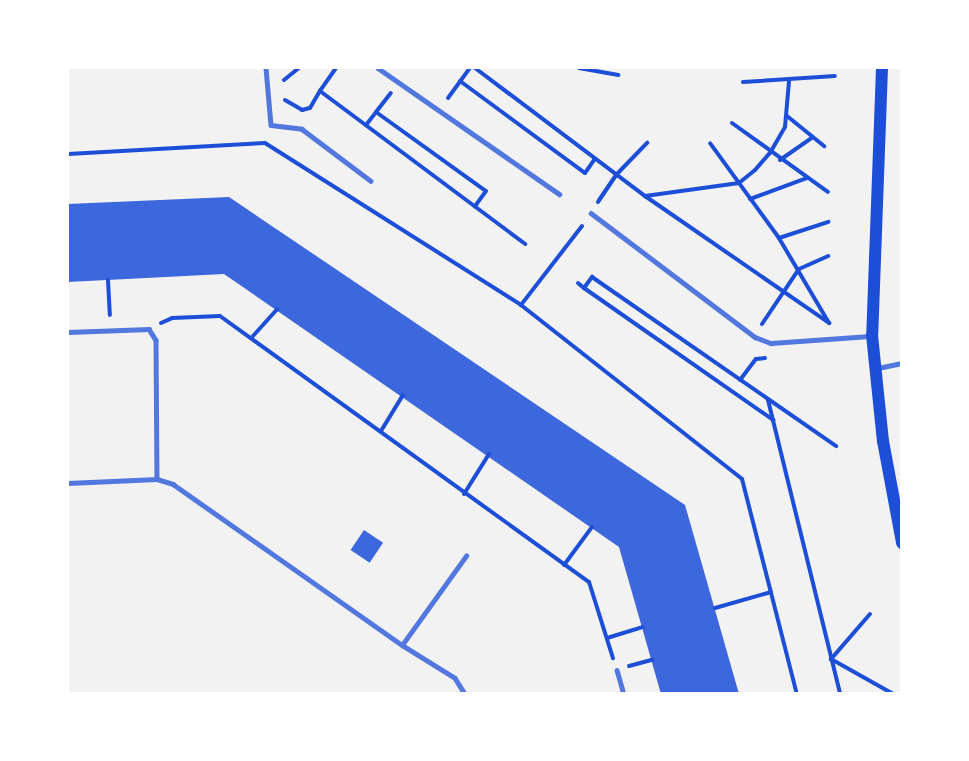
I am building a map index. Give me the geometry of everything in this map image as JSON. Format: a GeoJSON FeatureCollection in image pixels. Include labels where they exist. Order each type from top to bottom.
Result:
{"type":"FeatureCollection","features":[{"type":"Feature","properties":{"kind":"main road"},"geometry":{"type":"LineString","coordinates":[[882,68],[872,335],[883,441],[902,543]]}},
{"type":"Feature","properties":{"kind":"lane"},"geometry":{"type":"LineString","coordinates":[[266,68],[271,125],[302,129],[371,180]]}},
{"type":"Feature","properties":{"kind":"lane"},"geometry":{"type":"LineString","coordinates":[[378,68],[559,194]]}},
{"type":"Feature","properties":{"kind":"lane"},"geometry":{"type":"LineString","coordinates":[[591,213],[755,337],[771,343],[872,335]]}},
{"type":"Feature","properties":{"kind":"lane"},"geometry":{"type":"LineString","coordinates":[[68,332],[149,328],[156,340],[157,480]]}},
{"type":"Feature","properties":{"kind":"lane"},"geometry":{"type":"LineString","coordinates":[[876,368],[902,363]]}},
{"type":"Feature","properties":{"kind":"lane"},"geometry":{"type":"LineString","coordinates":[[68,483],[157,480],[173,484],[402,645],[455,678],[465,693]]}},
{"type":"Feature","properties":{"kind":"lane"},"geometry":{"type":"LineString","coordinates":[[402,645],[466,556]]}},
{"type":"Feature","properties":{"kind":"lane"},"geometry":{"type":"LineString","coordinates":[[617,670],[624,693]]}},
{"type":"Feature","properties":{"kind":"path"},"geometry":{"type":"LineString","coordinates":[[283,85],[285,77],[299,68]]}},
{"type":"Feature","properties":{"kind":"path"},"geometry":{"type":"LineString","coordinates":[[280,94],[288,105],[302,110],[310,108],[336,68]]}},
{"type":"Feature","properties":{"kind":"path"},"geometry":{"type":"LineString","coordinates":[[437,93],[446,100],[470,68]]}},
{"type":"Feature","properties":{"kind":"path"},"geometry":{"type":"LineString","coordinates":[[476,68],[594,160],[829,323],[779,238],[710,143]]}},
{"type":"Feature","properties":{"kind":"path"},"geometry":{"type":"LineString","coordinates":[[579,68],[618,75]]}},
{"type":"Feature","properties":{"kind":"path"},"geometry":{"type":"LineString","coordinates":[[743,82],[789,81],[835,76]]}},
{"type":"Feature","properties":{"kind":"path"},"geometry":{"type":"LineString","coordinates":[[460,81],[585,173],[594,160]]}},
{"type":"Feature","properties":{"kind":"path"},"geometry":{"type":"LineString","coordinates":[[645,196],[739,183],[770,153],[787,116],[789,81]]}},
{"type":"Feature","properties":{"kind":"path"},"geometry":{"type":"LineString","coordinates":[[320,91],[525,244]]}},
{"type":"Feature","properties":{"kind":"path"},"geometry":{"type":"LineString","coordinates":[[366,125],[376,112],[486,191],[475,206]]}},
{"type":"Feature","properties":{"kind":"path"},"geometry":{"type":"LineString","coordinates":[[787,116],[824,146]]}},
{"type":"Feature","properties":{"kind":"path"},"geometry":{"type":"LineString","coordinates":[[732,123],[770,153],[828,192]]}},
{"type":"Feature","properties":{"kind":"path"},"geometry":{"type":"LineString","coordinates":[[780,160],[813,136]]}},
{"type":"Feature","properties":{"kind":"path"},"geometry":{"type":"LineString","coordinates":[[616,175],[647,142]]}},
{"type":"Feature","properties":{"kind":"path"},"geometry":{"type":"LineString","coordinates":[[68,154],[265,143],[521,305],[742,479],[797,693]]}},
{"type":"Feature","properties":{"kind":"path"},"geometry":{"type":"LineString","coordinates":[[750,199],[807,178]]}},
{"type":"Feature","properties":{"kind":"path"},"geometry":{"type":"LineString","coordinates":[[779,238],[828,222]]}},
{"type":"Feature","properties":{"kind":"path"},"geometry":{"type":"LineString","coordinates":[[521,305],[581,228]]}},
{"type":"Feature","properties":{"kind":"path"},"geometry":{"type":"LineString","coordinates":[[755,337],[781,291],[799,269],[828,256]]}},
{"type":"Feature","properties":{"kind":"path"},"geometry":{"type":"LineString","coordinates":[[584,288],[592,277],[836,446]]}},
{"type":"Feature","properties":{"kind":"path"},"geometry":{"type":"LineString","coordinates":[[108,280],[111,330]]}},
{"type":"Feature","properties":{"kind":"path"},"geometry":{"type":"LineString","coordinates":[[578,284],[773,420]]}},
{"type":"Feature","properties":{"kind":"path"},"geometry":{"type":"LineString","coordinates":[[254,336],[277,309]]}},
{"type":"Feature","properties":{"kind":"path"},"geometry":{"type":"LineString","coordinates":[[149,328],[172,318],[220,316],[254,336],[464,494],[589,582],[617,670],[652,660]]}},
{"type":"Feature","properties":{"kind":"path"},"geometry":{"type":"LineString","coordinates":[[381,431],[403,395]]}},
{"type":"Feature","properties":{"kind":"path"},"geometry":{"type":"LineString","coordinates":[[767,399],[840,693]]}},
{"type":"Feature","properties":{"kind":"path"},"geometry":{"type":"LineString","coordinates":[[464,494],[489,454]]}},
{"type":"Feature","properties":{"kind":"path"},"geometry":{"type":"LineString","coordinates":[[564,565],[592,527]]}},
{"type":"Feature","properties":{"kind":"path"},"geometry":{"type":"LineString","coordinates":[[715,608],[771,592]]}},
{"type":"Feature","properties":{"kind":"path"},"geometry":{"type":"LineString","coordinates":[[831,659],[870,614]]}},
{"type":"Feature","properties":{"kind":"path"},"geometry":{"type":"LineString","coordinates":[[607,638],[642,627]]}},
{"type":"Feature","properties":{"kind":"path"},"geometry":{"type":"LineString","coordinates":[[831,659],[893,693]]}},
{"type":"Feature","properties":{"kind":"building"},"geometry":{"type":"Polygon","coordinates":[[[229,197],[685,505],[739,694],[661,694],[619,547],[224,274],[68,282],[68,204],[229,197]]]}},
{"type":"Feature","properties":{"kind":"building"},"geometry":{"type":"Polygon","coordinates":[[[364,530],[383,543],[370,563],[351,550],[364,530]]]}}]}
